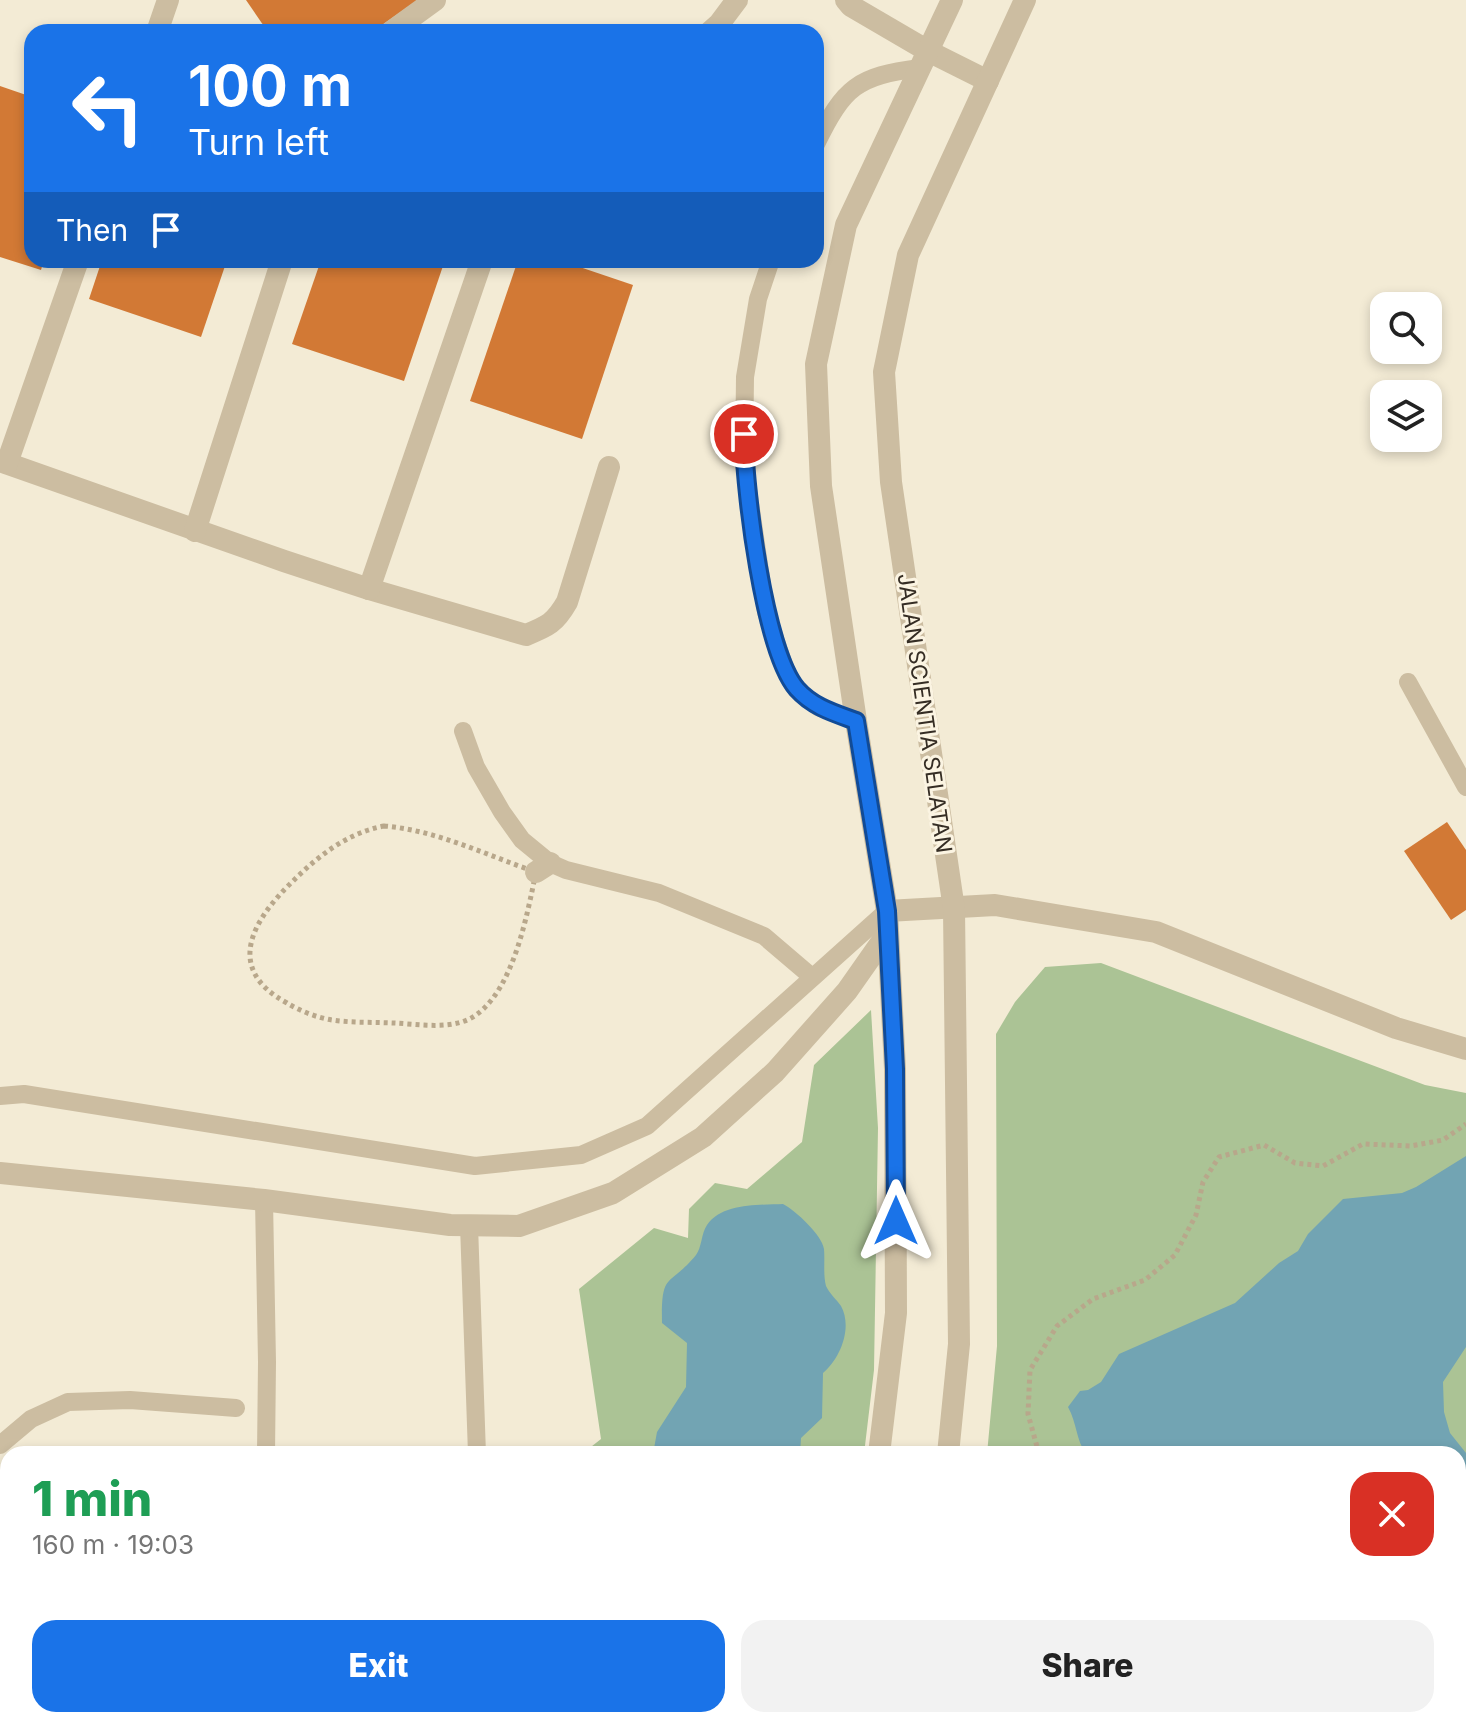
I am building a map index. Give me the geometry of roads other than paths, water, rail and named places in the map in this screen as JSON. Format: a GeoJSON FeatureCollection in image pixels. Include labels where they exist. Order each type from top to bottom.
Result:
{"type":"FeatureCollection","features":[{"type":"Feature","properties":{"kind":"street"},"geometry":{"type":"LineString","coordinates":[[160,24],[168,0]]}},
{"type":"Feature","properties":{"kind":"street"},"geometry":{"type":"LineString","coordinates":[[402,24],[435,0]]}},
{"type":"Feature","properties":{"kind":"street"},"geometry":{"type":"LineString","coordinates":[[719,24],[737,0]]}},
{"type":"Feature","properties":{"kind":"street"},"geometry":{"type":"LineString","coordinates":[[846,0],[924,59],[988,81]]}},
{"type":"Feature","properties":{"kind":"street"},"geometry":{"type":"LineString","coordinates":[[880,1446],[896,1313],[895,1069],[887,911],[821,486],[816,364],[846,225],[952,0]]}},
{"type":"Feature","properties":{"kind":"street","name":"JALAN SCIENTIA SELATAN"},"geometry":{"type":"LineString","coordinates":[[949,1446],[959,1344],[954,909],[891,482],[884,372],[908,255],[988,81],[1020,2]]}},
{"type":"Feature","properties":{"kind":"street"},"geometry":{"type":"LineString","coordinates":[[75,268],[4,462],[195,531],[369,589],[526,635],[557,619],[567,602],[609,467]]}},
{"type":"Feature","properties":{"kind":"street"},"geometry":{"type":"LineString","coordinates":[[195,531],[279,268]]}},
{"type":"Feature","properties":{"kind":"street"},"geometry":{"type":"LineString","coordinates":[[369,589],[479,268]]}},
{"type":"Feature","properties":{"kind":"street"},"geometry":{"type":"LineString","coordinates":[[887,911],[995,905],[1156,932],[1396,1028],[1466,1049]]}},
{"type":"Feature","properties":{"kind":"street"},"geometry":{"type":"LineString","coordinates":[[0,1173],[264,1200],[450,1225],[519,1226],[613,1193],[703,1137],[775,1072],[847,991],[887,934]]}},
{"type":"Feature","properties":{"kind":"lane"},"geometry":{"type":"LineString","coordinates":[[824,128],[832,112],[857,83],[924,59]]}},
{"type":"Feature","properties":{"kind":"lane"},"geometry":{"type":"LineString","coordinates":[[768,268],[758,299],[745,377],[744,405],[744,462],[766,612],[785,668],[796,689],[818,707],[856,721]]}},
{"type":"Feature","properties":{"kind":"lane"},"geometry":{"type":"LineString","coordinates":[[1408,682],[1466,787]]}},
{"type":"Feature","properties":{"kind":"lane"},"geometry":{"type":"LineString","coordinates":[[463,731],[476,767],[502,812],[543,868],[566,870],[659,893],[764,936],[812,977]]}},
{"type":"Feature","properties":{"kind":"lane"},"geometry":{"type":"LineString","coordinates":[[0,1096],[24,1094],[475,1166],[581,1155],[647,1126],[887,911]]}},
{"type":"Feature","properties":{"kind":"lane"},"geometry":{"type":"LineString","coordinates":[[264,1200],[266,1446]]}},
{"type":"Feature","properties":{"kind":"lane"},"geometry":{"type":"LineString","coordinates":[[469,1225],[477,1446]]}},
{"type":"Feature","properties":{"kind":"lane"},"geometry":{"type":"LineString","coordinates":[[0,1445],[31,1419],[68,1402],[130,1400],[236,1408]]}},
{"type":"Feature","properties":{"kind":"water"},"geometry":{"type":"Polygon","coordinates":[[[1466,1156],[1466,1347],[1443,1382],[1444,1412],[1450,1433],[1460,1446],[1082,1446],[1068,1407],[1080,1391],[1101,1382],[1119,1354],[1235,1303],[1279,1263],[1298,1251],[1308,1234],[1343,1199],[1402,1193],[1466,1156]]]}},
{"type":"Feature","properties":{"kind":"water"},"geometry":{"type":"Polygon","coordinates":[[[783,1204],[808,1224],[824,1249],[826,1286],[841,1306],[846,1324],[835,1360],[823,1373],[822,1418],[801,1438],[800,1446],[654,1446],[657,1432],[686,1387],[687,1343],[662,1323],[665,1287],[696,1255],[705,1229],[714,1218],[731,1209],[783,1204]]]}}]}
